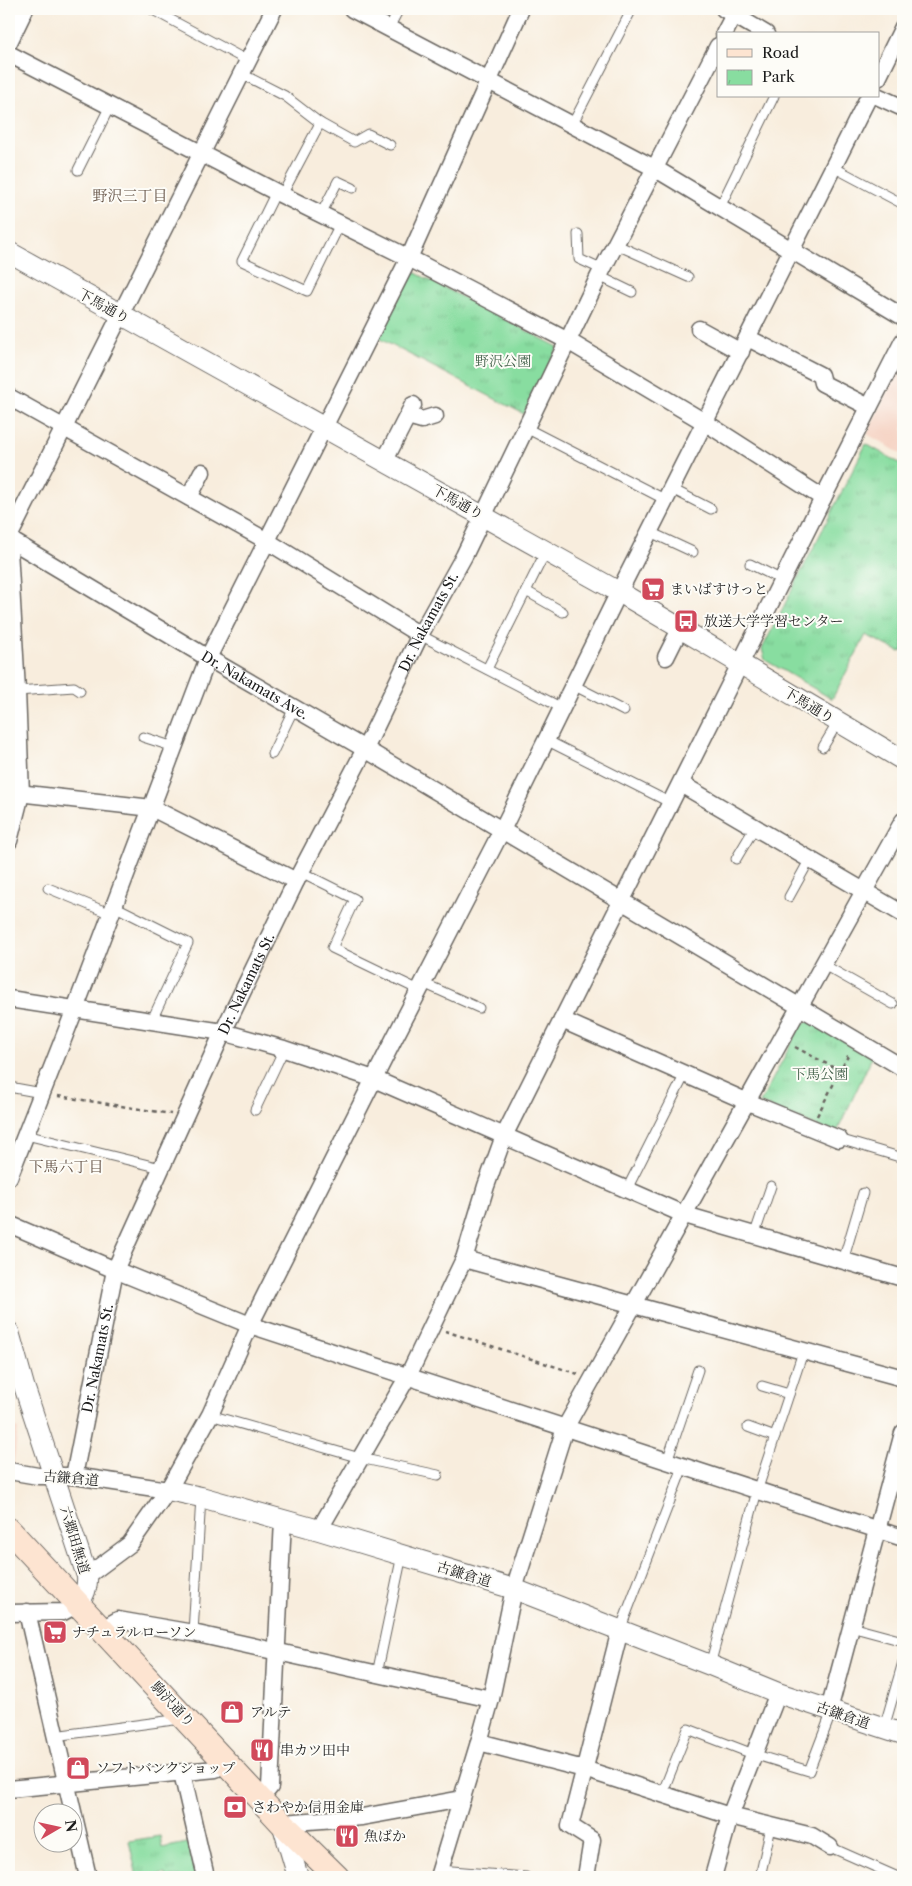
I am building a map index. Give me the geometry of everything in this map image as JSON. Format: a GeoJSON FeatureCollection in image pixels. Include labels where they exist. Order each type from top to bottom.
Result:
{"type":"FeatureCollection","features":[{"type":"Feature","properties":{"kind":"main road","name":"駒沢通り"},"geometry":{"type":"LineString","coordinates":[[9,1530],[261,1798],[282,1823],[337,1877]]}},
{"type":"Feature","properties":{"kind":"street"},"geometry":{"type":"LineString","coordinates":[[9,538],[274,9]]}},
{"type":"Feature","properties":{"kind":"street"},"geometry":{"type":"LineString","coordinates":[[352,9],[656,169],[903,317]]}},
{"type":"Feature","properties":{"kind":"street"},"geometry":{"type":"LineString","coordinates":[[9,1177],[113,910],[208,658],[409,258],[521,9]]}},
{"type":"Feature","properties":{"kind":"street"},"geometry":{"type":"LineString","coordinates":[[9,42],[21,10]]}},
{"type":"Feature","properties":{"kind":"street"},"geometry":{"type":"LineString","coordinates":[[725,32],[732,11],[763,32]]}},
{"type":"Feature","properties":{"kind":"street"},"geometry":{"type":"LineString","coordinates":[[880,74],[903,27]]}},
{"type":"Feature","properties":{"kind":"street","name":"Dr. Nakamats St."},"geometry":{"type":"LineString","coordinates":[[64,1476],[115,1270],[223,1032],[298,877],[365,749],[420,635],[464,556],[601,273],[617,246],[717,48]]}},
{"type":"Feature","properties":{"kind":"street"},"geometry":{"type":"LineString","coordinates":[[9,54],[409,258],[568,342],[706,423],[823,498]]}},
{"type":"Feature","properties":{"kind":"street"},"geometry":{"type":"LineString","coordinates":[[880,97],[903,108]]}},
{"type":"Feature","properties":{"kind":"street"},"geometry":{"type":"LineString","coordinates":[[87,1576],[130,1544],[168,1490],[210,1415],[250,1325],[502,830],[619,592],[706,423],[868,98]]}},
{"type":"Feature","properties":{"kind":"street","name":"下馬通り"},"geometry":{"type":"LineString","coordinates":[[9,252],[619,592],[903,760]]}},
{"type":"Feature","properties":{"kind":"street"},"geometry":{"type":"LineString","coordinates":[[700,329],[820,375],[822,383],[869,406]]}},
{"type":"Feature","properties":{"kind":"street"},"geometry":{"type":"LineString","coordinates":[[318,1530],[408,1376],[464,1259],[486,1186],[504,1136],[903,341]]}},
{"type":"Feature","properties":{"kind":"street"},"geometry":{"type":"LineString","coordinates":[[9,397],[267,541],[420,635]]}},
{"type":"Feature","properties":{"kind":"street"},"geometry":{"type":"LineString","coordinates":[[384,462],[410,410],[422,420],[435,416]]}},
{"type":"Feature","properties":{"kind":"street"},"geometry":{"type":"LineString","coordinates":[[189,497],[202,472]]}},
{"type":"Feature","properties":{"kind":"street","name":"Dr. Nakamats Ave."},"geometry":{"type":"LineString","coordinates":[[9,538],[208,658],[903,1068]]}},
{"type":"Feature","properties":{"kind":"street"},"geometry":{"type":"LineString","coordinates":[[9,549],[17,691],[15,793],[9,842]]}},
{"type":"Feature","properties":{"kind":"street"},"geometry":{"type":"LineString","coordinates":[[666,657],[680,629]]}},
{"type":"Feature","properties":{"kind":"street"},"geometry":{"type":"LineString","coordinates":[[681,784],[903,914]]}},
{"type":"Feature","properties":{"kind":"street"},"geometry":{"type":"LineString","coordinates":[[15,793],[152,808],[298,877]]}},
{"type":"Feature","properties":{"kind":"street"},"geometry":{"type":"LineString","coordinates":[[439,1873],[479,1742],[514,1589],[565,1428],[903,821]]}},
{"type":"Feature","properties":{"kind":"street"},"geometry":{"type":"LineString","coordinates":[[9,999],[223,1032],[284,1049],[374,1079],[685,1215],[903,1278]]}},
{"type":"Feature","properties":{"kind":"street"},"geometry":{"type":"LineString","coordinates":[[562,1020],[839,1140]]}},
{"type":"Feature","properties":{"kind":"street"},"geometry":{"type":"LineString","coordinates":[[9,1224],[250,1325],[903,1538]]}},
{"type":"Feature","properties":{"kind":"street"},"geometry":{"type":"LineString","coordinates":[[464,1259],[903,1378]]}},
{"type":"Feature","properties":{"kind":"street","name":"六郷田無道"},"geometry":{"type":"LineString","coordinates":[[9,1332],[16,1386],[64,1476],[88,1585],[84,1596],[78,1604]]}},
{"type":"Feature","properties":{"kind":"street"},"geometry":{"type":"LineString","coordinates":[[830,1710],[903,1435]]}},
{"type":"Feature","properties":{"kind":"street","name":"古鎌倉道"},"geometry":{"type":"LineString","coordinates":[[9,1471],[64,1476],[168,1490],[201,1497],[318,1530],[514,1589],[778,1693],[894,1731]]}},
{"type":"Feature","properties":{"kind":"street"},"geometry":{"type":"LineString","coordinates":[[261,1798],[270,1788],[283,1520]]}},
{"type":"Feature","properties":{"kind":"street"},"geometry":{"type":"LineString","coordinates":[[9,1612],[63,1612],[78,1604]]}},
{"type":"Feature","properties":{"kind":"street"},"geometry":{"type":"LineString","coordinates":[[27,1612],[54,1736],[88,1877]]}},
{"type":"Feature","properties":{"kind":"street"},"geometry":{"type":"LineString","coordinates":[[102,1629],[118,1620],[194,1633],[490,1699]]}},
{"type":"Feature","properties":{"kind":"street"},"geometry":{"type":"LineString","coordinates":[[586,1877],[592,1840],[570,1826],[620,1630]]}},
{"type":"Feature","properties":{"kind":"street"},"geometry":{"type":"LineString","coordinates":[[713,1877],[730,1816],[778,1693]]}},
{"type":"Feature","properties":{"kind":"street"},"geometry":{"type":"LineString","coordinates":[[479,1742],[584,1769],[730,1816],[812,1836],[830,1846]]}},
{"type":"Feature","properties":{"kind":"street"},"geometry":{"type":"LineString","coordinates":[[9,1789],[182,1774],[216,1769],[224,1760]]}},
{"type":"Feature","properties":{"kind":"street"},"geometry":{"type":"LineString","coordinates":[[182,1774],[206,1877]]}},
{"type":"Feature","properties":{"kind":"street"},"geometry":{"type":"LineString","coordinates":[[298,1877],[282,1823],[362,1817],[462,1799]]}},
{"type":"Feature","properties":{"kind":"lane"},"geometry":{"type":"LineString","coordinates":[[150,9],[245,68],[320,123],[354,142],[368,134],[390,145]]}},
{"type":"Feature","properties":{"kind":"lane"},"geometry":{"type":"LineString","coordinates":[[389,28],[399,9]]}},
{"type":"Feature","properties":{"kind":"lane"},"geometry":{"type":"LineString","coordinates":[[572,125],[632,9]]}},
{"type":"Feature","properties":{"kind":"lane"},"geometry":{"type":"LineString","coordinates":[[720,207],[773,98]]}},
{"type":"Feature","properties":{"kind":"lane"},"geometry":{"type":"LineString","coordinates":[[78,170],[110,106]]}},
{"type":"Feature","properties":{"kind":"lane"},"geometry":{"type":"LineString","coordinates":[[320,123],[242,261],[307,292],[340,224]]}},
{"type":"Feature","properties":{"kind":"lane"},"geometry":{"type":"LineString","coordinates":[[833,167],[903,204]]}},
{"type":"Feature","properties":{"kind":"lane"},"geometry":{"type":"LineString","coordinates":[[321,214],[338,181],[353,188]]}},
{"type":"Feature","properties":{"kind":"lane"},"geometry":{"type":"LineString","coordinates":[[578,234],[579,259],[632,292]]}},
{"type":"Feature","properties":{"kind":"lane"},"geometry":{"type":"LineString","coordinates":[[617,246],[688,276]]}},
{"type":"Feature","properties":{"kind":"lane"},"geometry":{"type":"LineString","coordinates":[[526,428],[669,494],[711,508]]}},
{"type":"Feature","properties":{"kind":"lane"},"geometry":{"type":"LineString","coordinates":[[650,532],[693,552]]}},
{"type":"Feature","properties":{"kind":"lane"},"geometry":{"type":"LineString","coordinates":[[487,669],[546,551]]}},
{"type":"Feature","properties":{"kind":"lane"},"geometry":{"type":"LineString","coordinates":[[750,564],[782,580]]}},
{"type":"Feature","properties":{"kind":"lane"},"geometry":{"type":"LineString","coordinates":[[526,591],[563,612]]}},
{"type":"Feature","properties":{"kind":"lane"},"geometry":{"type":"LineString","coordinates":[[420,635],[429,642],[487,669],[562,708]]}},
{"type":"Feature","properties":{"kind":"lane"},"geometry":{"type":"LineString","coordinates":[[573,685],[624,711]]}},
{"type":"Feature","properties":{"kind":"lane"},"geometry":{"type":"LineString","coordinates":[[17,691],[74,687],[80,691]]}},
{"type":"Feature","properties":{"kind":"lane"},"geometry":{"type":"LineString","coordinates":[[272,754],[294,708]]}},
{"type":"Feature","properties":{"kind":"lane"},"geometry":{"type":"LineString","coordinates":[[823,748],[838,722]]}},
{"type":"Feature","properties":{"kind":"lane"},"geometry":{"type":"LineString","coordinates":[[143,737],[174,747]]}},
{"type":"Feature","properties":{"kind":"lane"},"geometry":{"type":"LineString","coordinates":[[546,740],[671,803]]}},
{"type":"Feature","properties":{"kind":"lane"},"geometry":{"type":"LineString","coordinates":[[736,859],[755,827]]}},
{"type":"Feature","properties":{"kind":"lane"},"geometry":{"type":"LineString","coordinates":[[789,897],[810,860]]}},
{"type":"Feature","properties":{"kind":"lane"},"geometry":{"type":"LineString","coordinates":[[298,877],[355,899],[332,948],[421,987],[479,1008]]}},
{"type":"Feature","properties":{"kind":"lane"},"geometry":{"type":"LineString","coordinates":[[48,888],[113,910],[188,943],[151,1022]]}},
{"type":"Feature","properties":{"kind":"lane"},"geometry":{"type":"LineString","coordinates":[[824,965],[893,1004]]}},
{"type":"Feature","properties":{"kind":"lane"},"geometry":{"type":"LineString","coordinates":[[255,1110],[284,1049]]}},
{"type":"Feature","properties":{"kind":"lane"},"geometry":{"type":"LineString","coordinates":[[627,1190],[685,1074]]}},
{"type":"Feature","properties":{"kind":"lane"},"geometry":{"type":"LineString","coordinates":[[9,1087],[42,1093]]}},
{"type":"Feature","properties":{"kind":"lane"},"geometry":{"type":"LineString","coordinates":[[26,1135],[161,1168]]}},
{"type":"Feature","properties":{"kind":"lane"},"geometry":{"type":"LineString","coordinates":[[839,1140],[903,1158]]}},
{"type":"Feature","properties":{"kind":"lane"},"geometry":{"type":"LineString","coordinates":[[754,1236],[771,1186]]}},
{"type":"Feature","properties":{"kind":"lane"},"geometry":{"type":"LineString","coordinates":[[843,1261],[863,1193]]}},
{"type":"Feature","properties":{"kind":"lane"},"geometry":{"type":"LineString","coordinates":[[710,1665],[757,1491],[803,1352]]}},
{"type":"Feature","properties":{"kind":"lane"},"geometry":{"type":"LineString","coordinates":[[667,1461],[698,1370]]}},
{"type":"Feature","properties":{"kind":"lane"},"geometry":{"type":"LineString","coordinates":[[762,1386],[789,1394]]}},
{"type":"Feature","properties":{"kind":"lane"},"geometry":{"type":"LineString","coordinates":[[210,1415],[360,1458],[438,1476]]}},
{"type":"Feature","properties":{"kind":"lane"},"geometry":{"type":"LineString","coordinates":[[748,1427],[775,1437]]}},
{"type":"Feature","properties":{"kind":"lane"},"geometry":{"type":"LineString","coordinates":[[620,1630],[683,1467]]}},
{"type":"Feature","properties":{"kind":"lane"},"geometry":{"type":"LineString","coordinates":[[194,1633],[201,1497]]}},
{"type":"Feature","properties":{"kind":"lane"},"geometry":{"type":"LineString","coordinates":[[376,1674],[402,1555]]}},
{"type":"Feature","properties":{"kind":"lane"},"geometry":{"type":"LineString","coordinates":[[851,1627],[903,1641]]}},
{"type":"Feature","properties":{"kind":"lane"},"geometry":{"type":"LineString","coordinates":[[894,1731],[903,1662]]}},
{"type":"Feature","properties":{"kind":"lane"},"geometry":{"type":"LineString","coordinates":[[662,1794],[688,1729],[753,1754],[810,1771],[830,1710]]}},
{"type":"Feature","properties":{"kind":"lane"},"geometry":{"type":"LineString","coordinates":[[54,1736],[186,1718]]}},
{"type":"Feature","properties":{"kind":"lane"},"geometry":{"type":"LineString","coordinates":[[760,1877],[771,1827]]}},
{"type":"Feature","properties":{"kind":"lane"},"geometry":{"type":"LineString","coordinates":[[830,1846],[898,1877]]}},
{"type":"Feature","properties":{"kind":"lane"},"geometry":{"type":"LineString","coordinates":[[439,1873],[526,1877]]}},
{"type":"Feature","properties":{"kind":"path"},"geometry":{"type":"LineString","coordinates":[[782,1040],[840,1071]]}},
{"type":"Feature","properties":{"kind":"path"},"geometry":{"type":"LineString","coordinates":[[811,1128],[856,1040]]}},
{"type":"Feature","properties":{"kind":"path"},"geometry":{"type":"LineString","coordinates":[[42,1093],[185,1116]]}},
{"type":"Feature","properties":{"kind":"path"},"geometry":{"type":"LineString","coordinates":[[432,1327],[593,1379]]}},
{"type":"Feature","properties":{"kind":"shaded area"},"geometry":{"type":"Polygon","coordinates":[[[903,360],[903,455],[867,434],[903,360]]]}},
{"type":"Feature","properties":{"kind":"shaded area"},"geometry":{"type":"Polygon","coordinates":[[[10,1426],[18,1429],[13,1467],[9,1466],[10,1426]]]}},
{"type":"Feature","properties":{"kind":"green space","name":"野沢公園"},"geometry":{"type":"Polygon","coordinates":[[[412,271],[558,347],[524,414],[378,338],[412,271]]]}},
{"type":"Feature","properties":{"kind":"green space"},"geometry":{"type":"Polygon","coordinates":[[[866,444],[903,465],[903,651],[900,652],[866,635],[832,699],[765,660],[762,649],[866,444]]]}},
{"type":"Feature","properties":{"kind":"green space","name":"下馬公園"},"geometry":{"type":"Polygon","coordinates":[[[809,1021],[873,1055],[836,1134],[760,1103],[802,1023],[809,1021]]]}},
{"type":"Feature","properties":{"kind":"green space"},"geometry":{"type":"Polygon","coordinates":[[[160,1836],[162,1848],[192,1842],[200,1877],[166,1877],[165,1874],[137,1877],[129,1841],[160,1836]]]}},
{"type":"Feature","properties":{"kind":"place","name":"まいばすけっと"},"geometry":{"type":"Point","coordinates":[653,589]}},
{"type":"Feature","properties":{"kind":"place","name":"放送大学学習センター"},"geometry":{"type":"Point","coordinates":[686,621]}},
{"type":"Feature","properties":{"kind":"place","name":"ナチュラルローソン"},"geometry":{"type":"Point","coordinates":[55,1632]}},
{"type":"Feature","properties":{"kind":"place","name":"アルテ"},"geometry":{"type":"Point","coordinates":[232,1712]}},
{"type":"Feature","properties":{"kind":"place","name":"串カツ田中"},"geometry":{"type":"Point","coordinates":[262,1750]}},
{"type":"Feature","properties":{"kind":"place","name":"ソフトバンクショップ"},"geometry":{"type":"Point","coordinates":[78,1768]}},
{"type":"Feature","properties":{"kind":"place","name":"さわやか信用金庫"},"geometry":{"type":"Point","coordinates":[235,1807]}},
{"type":"Feature","properties":{"kind":"place","name":"魚ばか"},"geometry":{"type":"Point","coordinates":[347,1836]}},
{"type":"Feature","properties":{"kind":"district","name":"野沢三丁目"},"geometry":{"type":"Point","coordinates":[130,195]}},
{"type":"Feature","properties":{"kind":"district","name":"下馬六丁目"},"geometry":{"type":"Point","coordinates":[66,1166]}}]}
